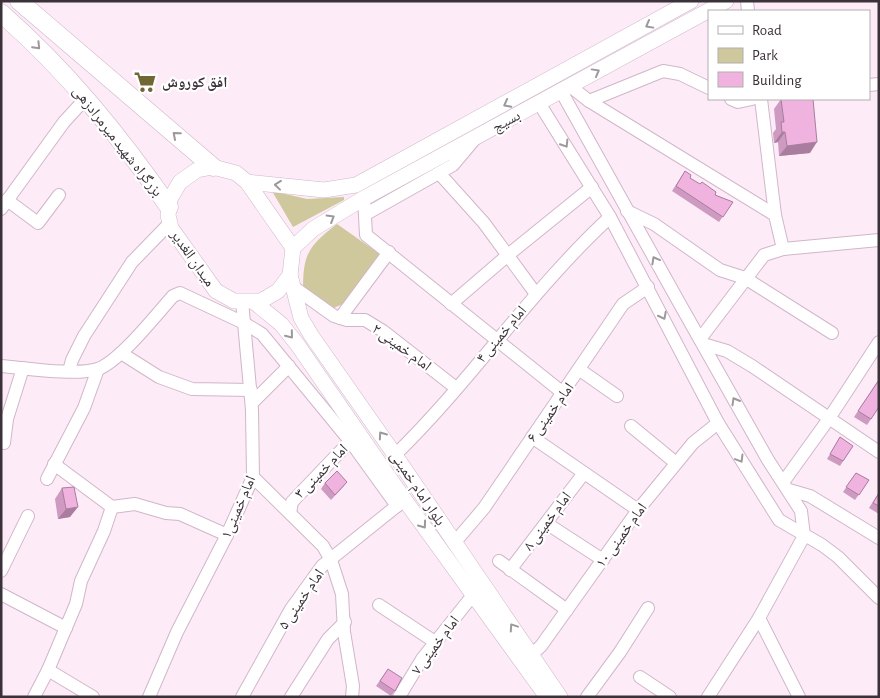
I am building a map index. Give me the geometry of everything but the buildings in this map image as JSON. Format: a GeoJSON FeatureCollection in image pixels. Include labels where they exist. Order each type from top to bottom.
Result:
{"type":"FeatureCollection","features":[{"type":"Feature","properties":{"kind":"highway","name":"بزرگراه شهید میرمرادزهی"},"geometry":{"type":"LineString","coordinates":[[20,1],[213,167]]}},
{"type":"Feature","properties":{"kind":"highway","name":"بزرگراه شهید میرمرادزهی"},"geometry":{"type":"LineString","coordinates":[[1,13],[26,35],[87,97],[169,215]]}},
{"type":"Feature","properties":{"kind":"main road","name":"بسیج"},"geometry":{"type":"LineString","coordinates":[[293,248],[313,229],[360,192],[691,1]]}},
{"type":"Feature","properties":{"kind":"main road","name":"بسیج"},"geometry":{"type":"LineString","coordinates":[[710,10],[726,1]]}},
{"type":"Feature","properties":{"kind":"main road","name":"بسیج"},"geometry":{"type":"LineString","coordinates":[[247,182],[360,192],[476,138],[708,11]]}},
{"type":"Feature","properties":{"kind":"main road"},"geometry":{"type":"LineString","coordinates":[[169,215],[170,199],[180,182],[197,170],[213,167],[236,173],[247,182],[293,248],[291,280],[278,291],[261,301],[248,302]]}},
{"type":"Feature","properties":{"kind":"main road","name":"میدان الغدیر"},"geometry":{"type":"LineString","coordinates":[[169,215],[170,228],[216,291],[234,301],[248,302]]}},
{"type":"Feature","properties":{"kind":"main road","name":"بلوار امام خمینی"},"geometry":{"type":"LineString","coordinates":[[291,280],[301,318],[311,335],[454,542],[524,651],[543,695]]}},
{"type":"Feature","properties":{"kind":"main road","name":"بلوار امام خمینی"},"geometry":{"type":"LineString","coordinates":[[248,302],[281,324],[297,344],[354,437],[401,502],[473,595],[524,651],[560,697]]}},
{"type":"Feature","properties":{"kind":"street"},"geometry":{"type":"LineString","coordinates":[[589,102],[663,71],[680,74],[708,88]]}},
{"type":"Feature","properties":{"kind":"street"},"geometry":{"type":"LineString","coordinates":[[565,89],[775,214]]}},
{"type":"Feature","properties":{"kind":"street"},"geometry":{"type":"LineString","coordinates":[[565,89],[627,211],[768,460],[800,511],[804,536],[758,618],[708,697]]}},
{"type":"Feature","properties":{"kind":"street"},"geometry":{"type":"LineString","coordinates":[[59,195],[38,223],[4,205],[64,122],[87,97]]}},
{"type":"Feature","properties":{"kind":"street"},"geometry":{"type":"LineString","coordinates":[[733,100],[738,102],[747,100]]}},
{"type":"Feature","properties":{"kind":"street"},"geometry":{"type":"LineString","coordinates":[[760,100],[775,214],[783,249]]}},
{"type":"Feature","properties":{"kind":"street"},"geometry":{"type":"LineString","coordinates":[[539,103],[610,217],[718,424],[779,520],[822,545],[838,557],[879,598]]}},
{"type":"Feature","properties":{"kind":"street"},"geometry":{"type":"LineString","coordinates":[[366,214],[453,165],[476,138]]}},
{"type":"Feature","properties":{"kind":"street"},"geometry":{"type":"LineString","coordinates":[[439,173],[484,223],[536,294]]}},
{"type":"Feature","properties":{"kind":"street"},"geometry":{"type":"LineString","coordinates":[[451,304],[592,187]]}},
{"type":"Feature","properties":{"kind":"street"},"geometry":{"type":"LineString","coordinates":[[360,192],[366,214],[366,235],[563,393]]}},
{"type":"Feature","properties":{"kind":"street"},"geometry":{"type":"LineString","coordinates":[[627,211],[654,224],[720,270],[744,278],[832,332]]}},
{"type":"Feature","properties":{"kind":"street"},"geometry":{"type":"LineString","coordinates":[[69,371],[72,360],[84,336],[132,262],[169,215]]}},
{"type":"Feature","properties":{"kind":"street","name":"امام خمینی ۴"},"geometry":{"type":"LineString","coordinates":[[395,455],[428,423],[496,340],[576,248],[610,217]]}},
{"type":"Feature","properties":{"kind":"street"},"geometry":{"type":"LineString","coordinates":[[701,342],[744,278],[764,255],[783,249],[879,240]]}},
{"type":"Feature","properties":{"kind":"street"},"geometry":{"type":"LineString","coordinates":[[340,318],[389,252]]}},
{"type":"Feature","properties":{"kind":"street","name":"امام خمینی ۲"},"geometry":{"type":"LineString","coordinates":[[291,280],[334,316],[365,320],[383,331],[456,388]]}},
{"type":"Feature","properties":{"kind":"street","name":"امام خمینی ۶"},"geometry":{"type":"LineString","coordinates":[[454,542],[484,508],[580,370],[623,304],[648,287]]}},
{"type":"Feature","properties":{"kind":"street"},"geometry":{"type":"LineString","coordinates":[[1,366],[69,371],[98,368],[121,353],[173,296],[180,293],[244,323],[262,334],[354,437]]}},
{"type":"Feature","properties":{"kind":"street","name":"امام خمینی۱"},"geometry":{"type":"LineString","coordinates":[[149,697],[177,632],[227,535],[253,477],[251,397],[244,323],[248,302]]}},
{"type":"Feature","properties":{"kind":"street"},"geometry":{"type":"LineString","coordinates":[[701,342],[728,351],[828,420],[879,452]]}},
{"type":"Feature","properties":{"kind":"street"},"geometry":{"type":"LineString","coordinates":[[786,486],[828,420],[874,362],[879,342]]}},
{"type":"Feature","properties":{"kind":"street"},"geometry":{"type":"LineString","coordinates":[[121,353],[159,377],[192,389],[251,397],[289,366]]}},
{"type":"Feature","properties":{"kind":"street"},"geometry":{"type":"LineString","coordinates":[[4,444],[7,419],[23,368]]}},
{"type":"Feature","properties":{"kind":"street"},"geometry":{"type":"LineString","coordinates":[[47,479],[84,408],[98,368]]}},
{"type":"Feature","properties":{"kind":"street"},"geometry":{"type":"LineString","coordinates":[[580,370],[617,396]]}},
{"type":"Feature","properties":{"kind":"street","name":"امام خمینی ۱۰"},"geometry":{"type":"LineString","coordinates":[[524,651],[541,646],[638,510],[693,443],[718,424]]}},
{"type":"Feature","properties":{"kind":"street"},"geometry":{"type":"LineString","coordinates":[[631,426],[676,463]]}},
{"type":"Feature","properties":{"kind":"street","name":"امام خمینی ۳"},"geometry":{"type":"LineString","coordinates":[[290,513],[292,502],[354,437]]}},
{"type":"Feature","properties":{"kind":"street"},"geometry":{"type":"LineString","coordinates":[[532,437],[638,510]]}},
{"type":"Feature","properties":{"kind":"street"},"geometry":{"type":"LineString","coordinates":[[54,464],[112,508],[134,504],[166,513],[180,514],[227,535]]}},
{"type":"Feature","properties":{"kind":"street","name":"امام خمینی ۸"},"geometry":{"type":"LineString","coordinates":[[510,570],[584,473]]}},
{"type":"Feature","properties":{"kind":"street"},"geometry":{"type":"LineString","coordinates":[[253,477],[323,546],[331,560],[342,594],[345,622],[344,632],[353,686],[352,697]]}},
{"type":"Feature","properties":{"kind":"street"},"geometry":{"type":"LineString","coordinates":[[786,486],[810,496],[879,538]]}},
{"type":"Feature","properties":{"kind":"street","name":"امام خمینی ۵"},"geometry":{"type":"LineString","coordinates":[[242,697],[291,609],[322,566],[401,502]]}},
{"type":"Feature","properties":{"kind":"street"},"geometry":{"type":"LineString","coordinates":[[34,697],[48,670],[76,604],[81,581],[112,508]]}},
{"type":"Feature","properties":{"kind":"street"},"geometry":{"type":"LineString","coordinates":[[1,571],[28,516]]}},
{"type":"Feature","properties":{"kind":"street"},"geometry":{"type":"LineString","coordinates":[[546,524],[603,560]]}},
{"type":"Feature","properties":{"kind":"street"},"geometry":{"type":"LineString","coordinates":[[499,561],[567,610]]}},
{"type":"Feature","properties":{"kind":"street"},"geometry":{"type":"LineString","coordinates":[[1,594],[66,628]]}},
{"type":"Feature","properties":{"kind":"street","name":"امام خمینی ۷"},"geometry":{"type":"LineString","coordinates":[[399,697],[422,659],[473,595]]}},
{"type":"Feature","properties":{"kind":"street"},"geometry":{"type":"LineString","coordinates":[[379,605],[435,642]]}},
{"type":"Feature","properties":{"kind":"street"},"geometry":{"type":"LineString","coordinates":[[587,697],[620,652],[648,608]]}},
{"type":"Feature","properties":{"kind":"street"},"geometry":{"type":"LineString","coordinates":[[758,618],[799,696]]}},
{"type":"Feature","properties":{"kind":"street"},"geometry":{"type":"LineString","coordinates":[[292,697],[328,639],[345,622]]}},
{"type":"Feature","properties":{"kind":"street"},"geometry":{"type":"LineString","coordinates":[[48,670],[93,697]]}},
{"type":"Feature","properties":{"kind":"street"},"geometry":{"type":"LineString","coordinates":[[640,677],[670,697]]}},
{"type":"Feature","properties":{"kind":"green space"},"geometry":{"type":"Polygon","coordinates":[[[272,191],[307,199],[344,197],[344,200],[293,227],[272,191]]]}},
{"type":"Feature","properties":{"kind":"green space"},"geometry":{"type":"Polygon","coordinates":[[[337,224],[381,255],[349,301],[334,308],[303,289],[303,277],[309,251],[320,238],[337,224]]]}},
{"type":"Feature","properties":{"kind":"place","name":"افق کوروش"},"geometry":{"type":"Point","coordinates":[145,82]}}]}
